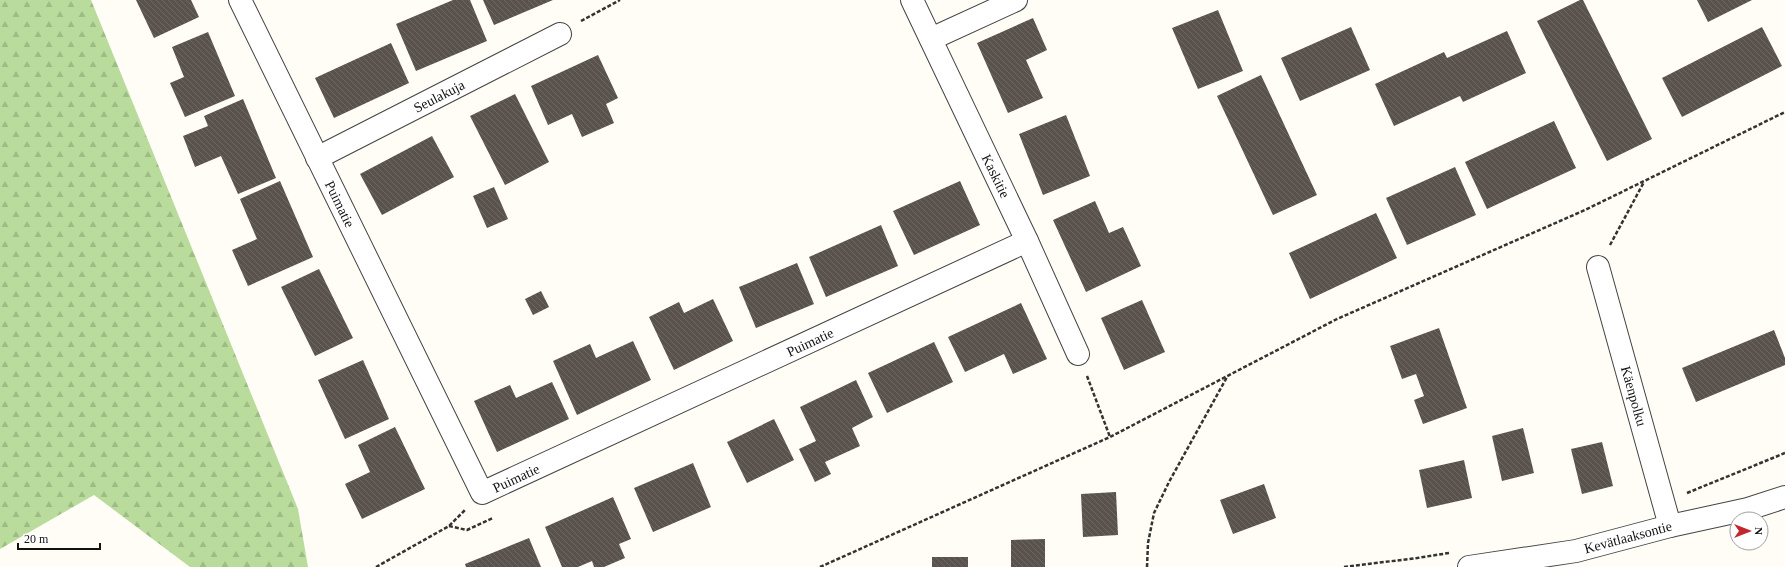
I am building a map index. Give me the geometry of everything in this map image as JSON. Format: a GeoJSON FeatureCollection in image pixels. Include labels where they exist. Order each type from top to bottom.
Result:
{"type":"FeatureCollection","features":[{"type":"Feature","properties":{"kind":"street","name":"Puimatie"},"geometry":{"type":"LineString","coordinates":[[240,0],[482,493],[1027,241]]}},
{"type":"Feature","properties":{"kind":"street","name":"Kaskitie"},"geometry":{"type":"LineString","coordinates":[[912,0],[1027,241],[1078,354]]}},
{"type":"Feature","properties":{"kind":"street"},"geometry":{"type":"LineString","coordinates":[[931,39],[1016,0]]}},
{"type":"Feature","properties":{"kind":"street","name":"Seulakuja"},"geometry":{"type":"LineString","coordinates":[[318,158],[560,34]]}},
{"type":"Feature","properties":{"kind":"street","name":"Käenpolku"},"geometry":{"type":"LineString","coordinates":[[1598,267],[1670,526]]}},
{"type":"Feature","properties":{"kind":"street","name":"Kevätlaaksontie"},"geometry":{"type":"LineString","coordinates":[[1463,559],[1576,551],[1670,526],[1748,508],[1785,497]]}},
{"type":"Feature","properties":{"kind":"path"},"geometry":{"type":"LineString","coordinates":[[560,34],[620,0]]}},
{"type":"Feature","properties":{"kind":"path"},"geometry":{"type":"LineString","coordinates":[[820,567],[1110,437],[1337,319],[1644,182],[1785,112]]}},
{"type":"Feature","properties":{"kind":"path"},"geometry":{"type":"LineString","coordinates":[[1598,267],[1644,182]]}},
{"type":"Feature","properties":{"kind":"path"},"geometry":{"type":"LineString","coordinates":[[1078,354],[1110,437]]}},
{"type":"Feature","properties":{"kind":"path"},"geometry":{"type":"LineString","coordinates":[[1147,567],[1148,543],[1154,513],[1168,482],[1228,376]]}},
{"type":"Feature","properties":{"kind":"path"},"geometry":{"type":"LineString","coordinates":[[1664,502],[1785,453]]}},
{"type":"Feature","properties":{"kind":"path"},"geometry":{"type":"LineString","coordinates":[[376,567],[449,526],[482,493]]}},
{"type":"Feature","properties":{"kind":"path"},"geometry":{"type":"LineString","coordinates":[[1344,567],[1417,558],[1463,559]]}},
{"type":"Feature","properties":{"kind":"green space"},"geometry":{"type":"Polygon","coordinates":[[[0,0],[91,0],[298,509],[308,567],[190,567],[94,495],[0,549],[0,0]]]}},
{"type":"Feature","properties":{"kind":"building"},"geometry":{"type":"Polygon","coordinates":[[[136,0],[191,0],[199,17],[154,38],[136,0]]]}},
{"type":"Feature","properties":{"kind":"building"},"geometry":{"type":"Polygon","coordinates":[[[453,0],[470,0],[487,41],[416,71],[396,24],[453,0]]]}},
{"type":"Feature","properties":{"kind":"building"},"geometry":{"type":"Polygon","coordinates":[[[483,0],[553,0],[494,25],[483,0]]]}},
{"type":"Feature","properties":{"kind":"building"},"geometry":{"type":"Polygon","coordinates":[[[1580,0],[1583,0],[1652,139],[1607,161],[1537,21],[1580,0]]]}},
{"type":"Feature","properties":{"kind":"building"},"geometry":{"type":"Polygon","coordinates":[[[1697,0],[1752,0],[1708,22],[1697,0]]]}},
{"type":"Feature","properties":{"kind":"building"},"geometry":{"type":"Polygon","coordinates":[[[1218,10],[1243,71],[1198,89],[1172,28],[1218,10]]]}},
{"type":"Feature","properties":{"kind":"building"},"geometry":{"type":"Polygon","coordinates":[[[1033,18],[1047,50],[1026,60],[1043,98],[1008,113],[977,43],[1033,18]]]}},
{"type":"Feature","properties":{"kind":"building"},"geometry":{"type":"Polygon","coordinates":[[[1351,27],[1370,70],[1300,101],[1281,58],[1351,27]]]}},
{"type":"Feature","properties":{"kind":"building"},"geometry":{"type":"Polygon","coordinates":[[[1762,27],[1782,66],[1682,117],[1662,78],[1762,27]]]}},
{"type":"Feature","properties":{"kind":"building"},"geometry":{"type":"Polygon","coordinates":[[[1507,31],[1526,73],[1463,102],[1460,96],[1394,126],[1375,84],[1444,52],[1447,58],[1507,31]]]}},
{"type":"Feature","properties":{"kind":"building"},"geometry":{"type":"Polygon","coordinates":[[[208,32],[235,96],[185,117],[170,83],[184,77],[172,47],[208,32]]]}},
{"type":"Feature","properties":{"kind":"building"},"geometry":{"type":"Polygon","coordinates":[[[391,43],[409,83],[334,118],[315,78],[391,43]]]}},
{"type":"Feature","properties":{"kind":"building"},"geometry":{"type":"Polygon","coordinates":[[[598,55],[618,98],[606,104],[614,123],[582,137],[572,114],[548,125],[531,86],[598,55]]]}},
{"type":"Feature","properties":{"kind":"building"},"geometry":{"type":"Polygon","coordinates":[[[1261,75],[1317,195],[1273,215],[1217,96],[1261,75]]]}},
{"type":"Feature","properties":{"kind":"building"},"geometry":{"type":"Polygon","coordinates":[[[515,94],[549,162],[505,185],[470,116],[515,94]]]}},
{"type":"Feature","properties":{"kind":"building"},"geometry":{"type":"Polygon","coordinates":[[[243,99],[276,178],[238,194],[221,156],[195,167],[183,136],[208,126],[204,116],[243,99]]]}},
{"type":"Feature","properties":{"kind":"building"},"geometry":{"type":"Polygon","coordinates":[[[1066,115],[1090,176],[1043,195],[1019,134],[1066,115]]]}},
{"type":"Feature","properties":{"kind":"building"},"geometry":{"type":"Polygon","coordinates":[[[1554,121],[1576,168],[1487,209],[1465,162],[1554,121]]]}},
{"type":"Feature","properties":{"kind":"building"},"geometry":{"type":"Polygon","coordinates":[[[432,136],[454,177],[382,215],[360,174],[432,136]]]}},
{"type":"Feature","properties":{"kind":"building"},"geometry":{"type":"Polygon","coordinates":[[[1455,167],[1476,215],[1407,245],[1386,198],[1455,167]]]}},
{"type":"Feature","properties":{"kind":"building"},"geometry":{"type":"Polygon","coordinates":[[[280,181],[313,257],[248,286],[232,250],[257,239],[240,199],[280,181]]]}},
{"type":"Feature","properties":{"kind":"building"},"geometry":{"type":"Polygon","coordinates":[[[960,181],[980,225],[914,255],[893,211],[960,181]]]}},
{"type":"Feature","properties":{"kind":"building"},"geometry":{"type":"Polygon","coordinates":[[[494,187],[508,219],[487,228],[473,196],[494,187]]]}},
{"type":"Feature","properties":{"kind":"building"},"geometry":{"type":"Polygon","coordinates":[[[1095,201],[1109,233],[1123,227],[1141,266],[1086,292],[1053,220],[1095,201]]]}},
{"type":"Feature","properties":{"kind":"building"},"geometry":{"type":"Polygon","coordinates":[[[1376,213],[1397,258],[1310,299],[1289,253],[1376,213]]]}},
{"type":"Feature","properties":{"kind":"building"},"geometry":{"type":"Polygon","coordinates":[[[881,225],[898,266],[826,297],[809,257],[881,225]]]}},
{"type":"Feature","properties":{"kind":"building"},"geometry":{"type":"Polygon","coordinates":[[[797,263],[814,304],[756,328],[739,287],[797,263]]]}},
{"type":"Feature","properties":{"kind":"building"},"geometry":{"type":"Polygon","coordinates":[[[319,269],[353,338],[315,356],[281,287],[319,269]]]}},
{"type":"Feature","properties":{"kind":"building"},"geometry":{"type":"Polygon","coordinates":[[[541,291],[549,307],[533,315],[525,299],[541,291]]]}},
{"type":"Feature","properties":{"kind":"building"},"geometry":{"type":"Polygon","coordinates":[[[713,299],[733,341],[674,370],[649,317],[679,302],[684,313],[713,299]]]}},
{"type":"Feature","properties":{"kind":"building"},"geometry":{"type":"Polygon","coordinates":[[[1142,300],[1165,352],[1124,370],[1101,318],[1142,300]]]}},
{"type":"Feature","properties":{"kind":"building"},"geometry":{"type":"Polygon","coordinates":[[[1021,303],[1047,359],[1013,374],[1004,354],[965,372],[948,337],[1021,303]]]}},
{"type":"Feature","properties":{"kind":"building"},"geometry":{"type":"Polygon","coordinates":[[[1439,328],[1467,408],[1423,424],[1414,400],[1424,396],[1416,374],[1402,379],[1390,346],[1439,328]]]}},
{"type":"Feature","properties":{"kind":"building"},"geometry":{"type":"Polygon","coordinates":[[[1774,330],[1785,358],[1785,365],[1696,402],[1682,368],[1774,330]]]}},
{"type":"Feature","properties":{"kind":"building"},"geometry":{"type":"Polygon","coordinates":[[[633,341],[651,380],[577,415],[553,361],[590,344],[596,358],[633,341]]]}},
{"type":"Feature","properties":{"kind":"building"},"geometry":{"type":"Polygon","coordinates":[[[934,342],[953,382],[887,413],[868,373],[934,342]]]}},
{"type":"Feature","properties":{"kind":"building"},"geometry":{"type":"Polygon","coordinates":[[[363,360],[389,419],[345,439],[318,380],[363,360]]]}},
{"type":"Feature","properties":{"kind":"building"},"geometry":{"type":"Polygon","coordinates":[[[856,380],[873,417],[852,428],[860,446],[825,462],[831,474],[815,482],[799,449],[816,441],[800,407],[856,380]]]}},
{"type":"Feature","properties":{"kind":"building"},"geometry":{"type":"Polygon","coordinates":[[[552,382],[569,419],[497,452],[474,401],[510,385],[516,398],[552,382]]]}},
{"type":"Feature","properties":{"kind":"building"},"geometry":{"type":"Polygon","coordinates":[[[774,419],[794,460],[747,483],[727,442],[774,419]]]}},
{"type":"Feature","properties":{"kind":"building"},"geometry":{"type":"Polygon","coordinates":[[[395,427],[425,489],[362,519],[345,484],[370,472],[358,445],[395,427]]]}},
{"type":"Feature","properties":{"kind":"building"},"geometry":{"type":"Polygon","coordinates":[[[1523,428],[1534,473],[1502,481],[1492,436],[1523,428]]]}},
{"type":"Feature","properties":{"kind":"building"},"geometry":{"type":"Polygon","coordinates":[[[1602,442],[1613,486],[1582,494],[1571,449],[1602,442]]]}},
{"type":"Feature","properties":{"kind":"building"},"geometry":{"type":"Polygon","coordinates":[[[1464,460],[1472,498],[1427,508],[1419,470],[1464,460]]]}},
{"type":"Feature","properties":{"kind":"building"},"geometry":{"type":"Polygon","coordinates":[[[693,463],[711,507],[653,532],[634,488],[693,463]]]}},
{"type":"Feature","properties":{"kind":"building"},"geometry":{"type":"Polygon","coordinates":[[[1264,484],[1276,518],[1233,534],[1220,500],[1264,484]]]}},
{"type":"Feature","properties":{"kind":"building"},"geometry":{"type":"Polygon","coordinates":[[[1116,492],[1118,535],[1083,537],[1081,494],[1116,492]]]}},
{"type":"Feature","properties":{"kind":"building"},"geometry":{"type":"Polygon","coordinates":[[[613,497],[631,539],[619,544],[625,558],[604,567],[594,567],[592,561],[578,567],[562,567],[545,527],[613,497]]]}},
{"type":"Feature","properties":{"kind":"building"},"geometry":{"type":"Polygon","coordinates":[[[529,538],[541,567],[466,567],[465,564],[529,538]]]}},
{"type":"Feature","properties":{"kind":"building"},"geometry":{"type":"Polygon","coordinates":[[[1045,539],[1045,567],[1011,567],[1011,540],[1045,539]]]}},
{"type":"Feature","properties":{"kind":"building"},"geometry":{"type":"Polygon","coordinates":[[[932,557],[968,557],[968,567],[932,567],[932,557]]]}}]}
